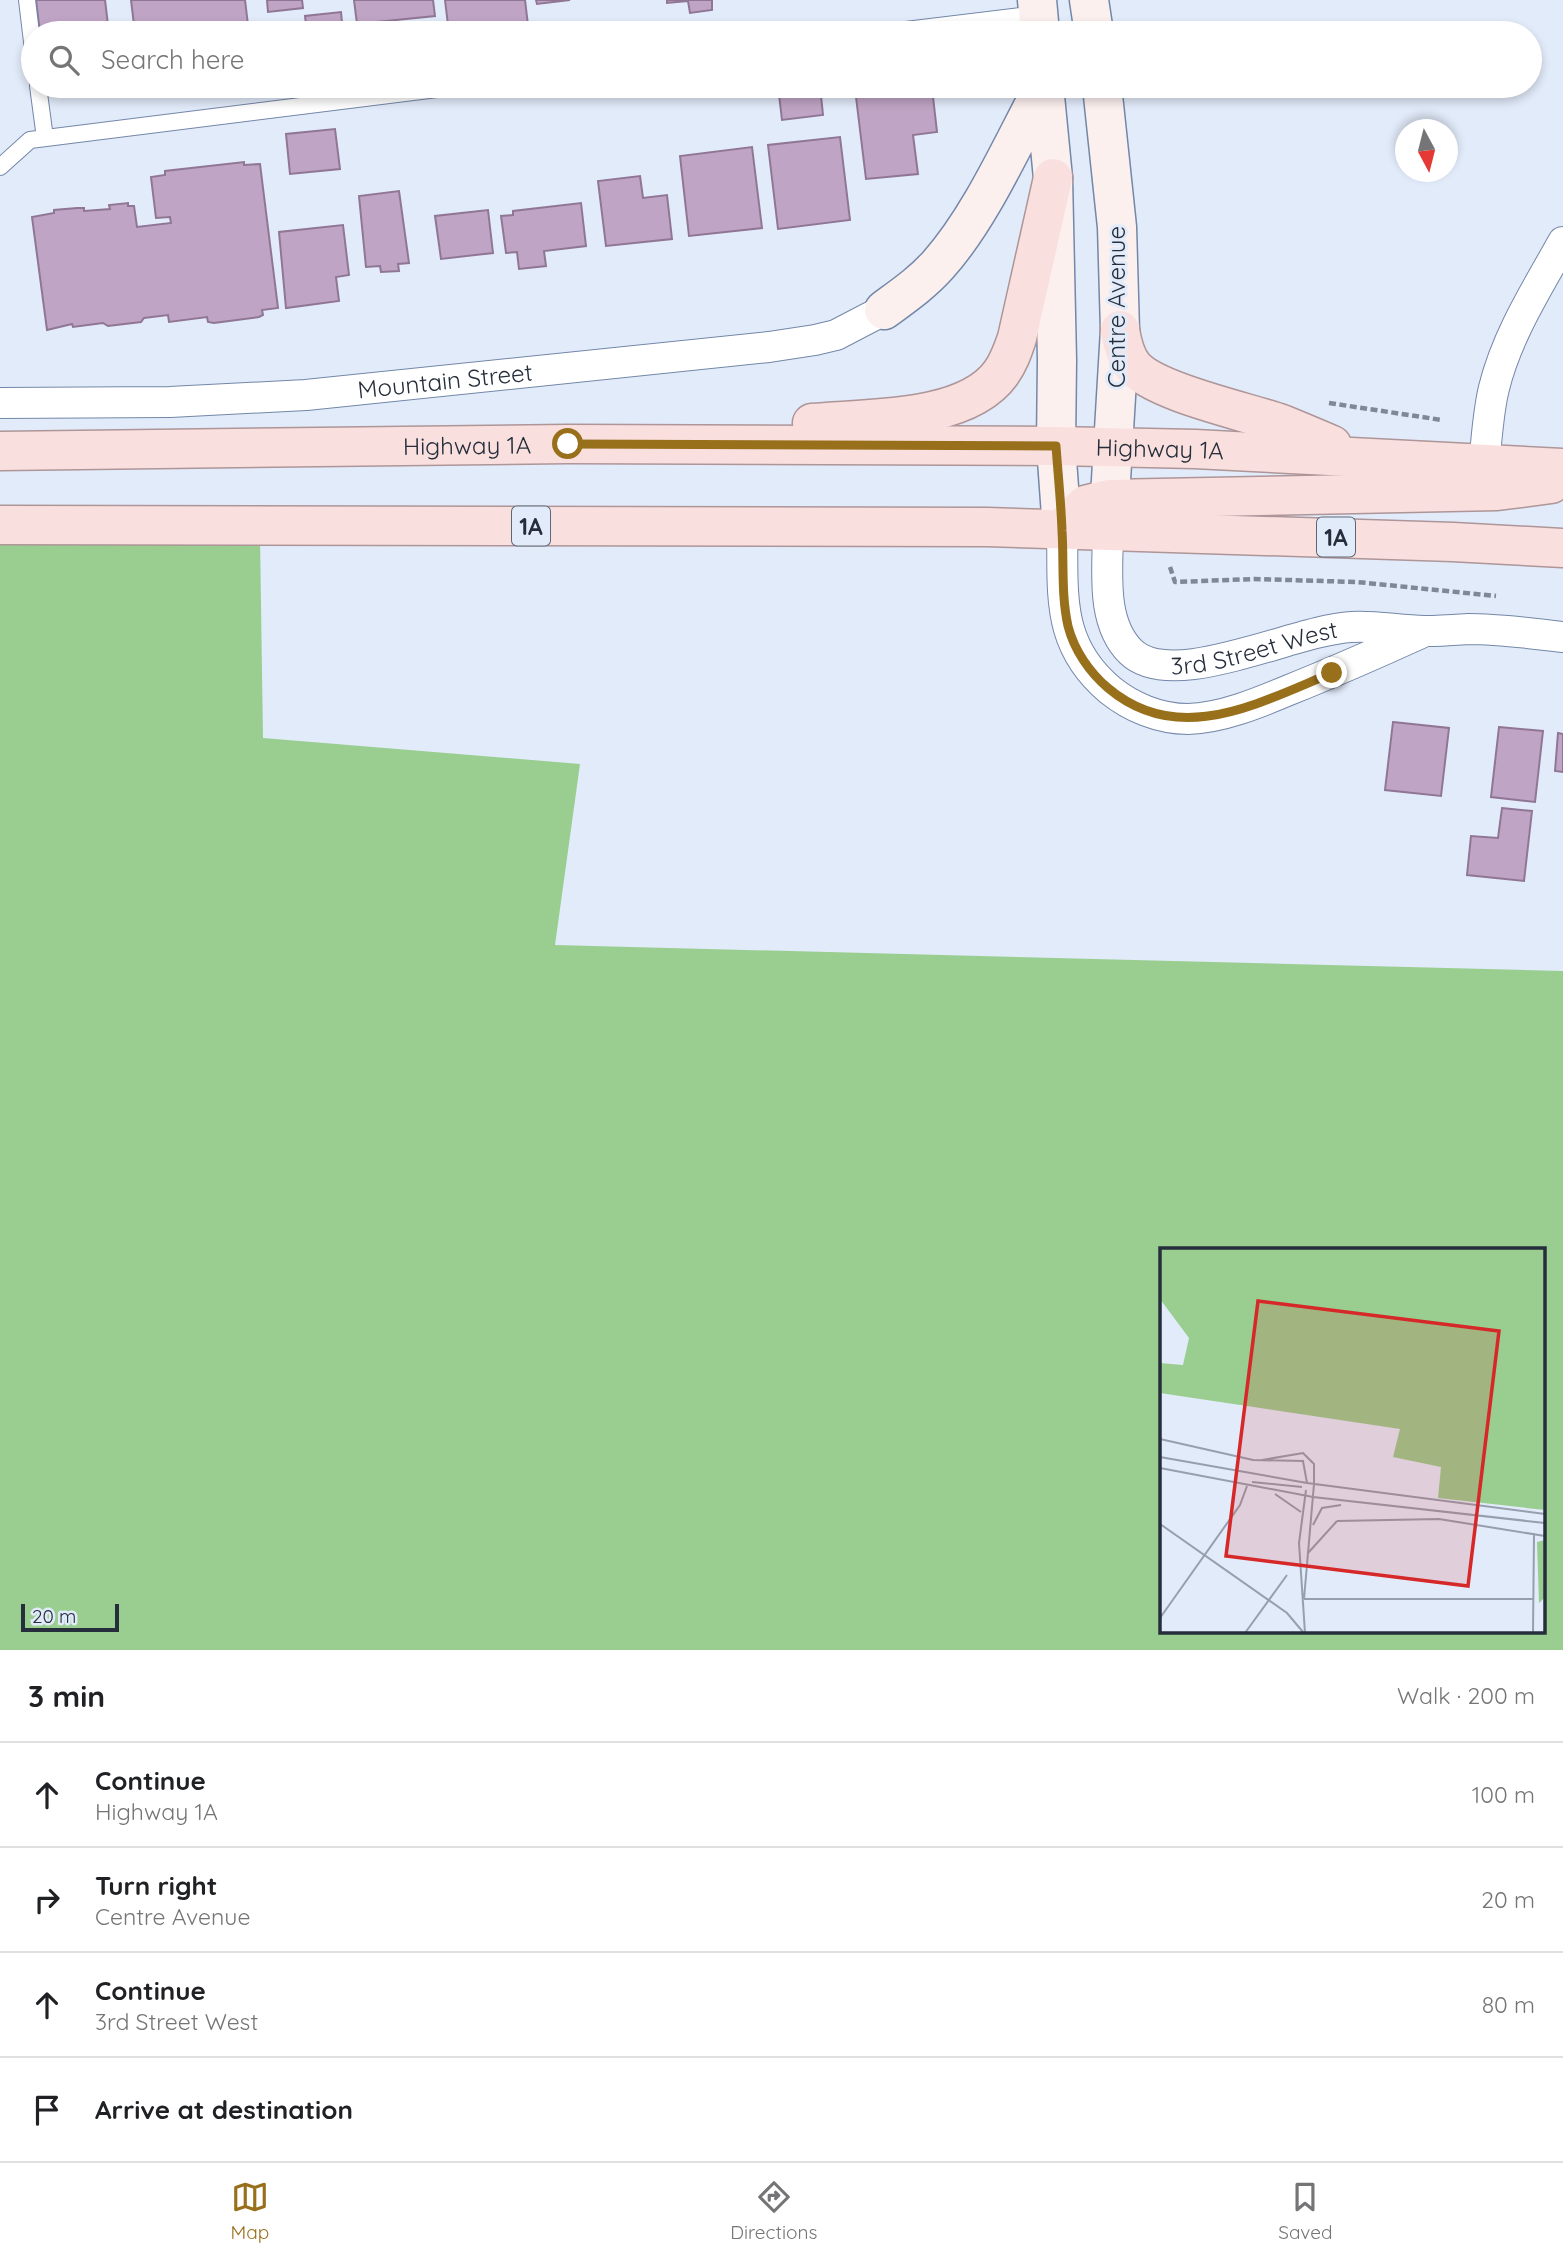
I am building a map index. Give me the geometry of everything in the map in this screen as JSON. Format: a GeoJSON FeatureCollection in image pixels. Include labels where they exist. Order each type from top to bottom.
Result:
{"type":"FeatureCollection","features":[{"type":"Feature","properties":{"kind":"main road"},"geometry":{"type":"LineString","coordinates":[[1089,0],[1092,21]]}},
{"type":"Feature","properties":{"kind":"main road"},"geometry":{"type":"LineString","coordinates":[[884,310],[914,288],[937,266],[959,238],[1038,98]]}},
{"type":"Feature","properties":{"kind":"main road"},"geometry":{"type":"LineString","coordinates":[[1045,98],[1053,178],[1056,446],[1062,529]]}},
{"type":"Feature","properties":{"kind":"main road","name":"Centre Avenue"},"geometry":{"type":"LineString","coordinates":[[1103,98],[1117,227],[1120,330],[1109,514]]}},
{"type":"Feature","properties":{"kind":"main road"},"geometry":{"type":"LineString","coordinates":[[568,444],[929,413],[979,394],[1001,373],[1017,338],[1053,178]]}},
{"type":"Feature","properties":{"kind":"main road"},"geometry":{"type":"LineString","coordinates":[[1120,330],[1122,345],[1132,365],[1142,374],[1162,384],[1280,424],[1360,456]]}},
{"type":"Feature","properties":{"kind":"main road","name":"Highway 1A"},"geometry":{"type":"LineString","coordinates":[[0,451],[568,444],[1056,446],[1360,456],[1563,468]]}},
{"type":"Feature","properties":{"kind":"main road"},"geometry":{"type":"LineString","coordinates":[[1062,529],[1085,505],[1109,514],[1497,491],[1563,482]]}},
{"type":"Feature","properties":{"kind":"main road","name":"1A"},"geometry":{"type":"LineString","coordinates":[[1109,514],[1453,542],[1563,548]]}},
{"type":"Feature","properties":{"kind":"main road","name":"1A"},"geometry":{"type":"LineString","coordinates":[[0,525],[1062,529]]}},
{"type":"Feature","properties":{"kind":"main road"},"geometry":{"type":"LineString","coordinates":[[1453,542],[1563,539]]}},
{"type":"Feature","properties":{"kind":"street"},"geometry":{"type":"LineString","coordinates":[[1484,463],[1490,410],[1501,366],[1513,333],[1563,242]]}},
{"type":"Feature","properties":{"kind":"street","name":"Mountain Street"},"geometry":{"type":"LineString","coordinates":[[0,403],[236,400],[386,388],[815,340],[836,335],[884,310]]}},
{"type":"Feature","properties":{"kind":"street","name":"3rd Street West"},"geometry":{"type":"LineString","coordinates":[[1109,514],[1111,615],[1120,638],[1131,653],[1148,663],[1172,667],[1201,664],[1306,634],[1351,627],[1424,632],[1468,629],[1563,637]]}},
{"type":"Feature","properties":{"kind":"street","name":"3rd Street West"},"geometry":{"type":"LineString","coordinates":[[1062,529],[1065,600],[1069,628],[1078,652],[1097,679],[1126,703],[1154,713],[1186,719],[1211,716],[1260,702],[1424,632]]}},
{"type":"Feature","properties":{"kind":"lane"},"geometry":{"type":"LineString","coordinates":[[27,0],[30,21]]}},
{"type":"Feature","properties":{"kind":"lane"},"geometry":{"type":"LineString","coordinates":[[992,21],[1038,16]]}},
{"type":"Feature","properties":{"kind":"lane"},"geometry":{"type":"LineString","coordinates":[[40,98],[45,138]]}},
{"type":"Feature","properties":{"kind":"lane"},"geometry":{"type":"LineString","coordinates":[[0,167],[30,140],[365,98]]}},
{"type":"Feature","properties":{"kind":"path"},"geometry":{"type":"LineString","coordinates":[[1327,402],[1442,420]]}},
{"type":"Feature","properties":{"kind":"path"},"geometry":{"type":"LineString","coordinates":[[1170,565],[1175,582],[1254,579],[1357,582],[1505,597]]}},
{"type":"Feature","properties":{"kind":"green space"},"geometry":{"type":"Polygon","coordinates":[[[260,537],[263,738],[580,764],[555,945],[1563,971],[1563,1650],[0,1650],[0,538],[260,537]]]}},
{"type":"Feature","properties":{"kind":"building"},"geometry":{"type":"Polygon","coordinates":[[[36,0],[105,0],[108,21],[39,21],[36,0]]]}},
{"type":"Feature","properties":{"kind":"building"},"geometry":{"type":"Polygon","coordinates":[[[131,0],[245,0],[248,21],[134,21],[131,0]]]}},
{"type":"Feature","properties":{"kind":"building"},"geometry":{"type":"Polygon","coordinates":[[[267,0],[302,0],[303,8],[268,12],[267,0]]]}},
{"type":"Feature","properties":{"kind":"building"},"geometry":{"type":"Polygon","coordinates":[[[354,0],[433,0],[435,16],[357,21],[354,0]]]}},
{"type":"Feature","properties":{"kind":"building"},"geometry":{"type":"Polygon","coordinates":[[[445,0],[525,0],[528,21],[448,21],[445,0]]]}},
{"type":"Feature","properties":{"kind":"building"},"geometry":{"type":"Polygon","coordinates":[[[536,0],[570,0],[537,4],[536,0]]]}},
{"type":"Feature","properties":{"kind":"building"},"geometry":{"type":"Polygon","coordinates":[[[667,0],[712,0],[712,10],[690,13],[688,1],[667,3],[667,0]]]}},
{"type":"Feature","properties":{"kind":"building"},"geometry":{"type":"Polygon","coordinates":[[[341,12],[342,21],[306,21],[305,16],[341,12]]]}},
{"type":"Feature","properties":{"kind":"building"},"geometry":{"type":"Polygon","coordinates":[[[779,98],[821,98],[823,115],[782,120],[779,98]]]}},
{"type":"Feature","properties":{"kind":"building"},"geometry":{"type":"Polygon","coordinates":[[[856,98],[933,98],[937,132],[913,135],[918,174],[866,179],[856,98]]]}},
{"type":"Feature","properties":{"kind":"building"},"geometry":{"type":"Polygon","coordinates":[[[335,129],[340,169],[290,174],[286,134],[335,129]]]}},
{"type":"Feature","properties":{"kind":"building"},"geometry":{"type":"Polygon","coordinates":[[[840,137],[850,220],[778,229],[768,145],[840,137]]]}},
{"type":"Feature","properties":{"kind":"building"},"geometry":{"type":"Polygon","coordinates":[[[752,147],[762,228],[689,236],[680,156],[752,147]]]}},
{"type":"Feature","properties":{"kind":"building"},"geometry":{"type":"Polygon","coordinates":[[[244,162],[244,165],[260,164],[278,308],[262,310],[263,315],[259,317],[214,323],[208,322],[207,317],[169,322],[168,315],[144,318],[141,322],[108,326],[103,323],[73,327],[72,324],[47,330],[32,217],[54,213],[54,210],[110,209],[109,205],[128,203],[128,206],[134,206],[137,227],[171,223],[170,217],[156,218],[151,177],[165,175],[165,171],[244,162]]]}},
{"type":"Feature","properties":{"kind":"building"},"geometry":{"type":"Polygon","coordinates":[[[640,176],[643,198],[667,195],[672,239],[606,246],[598,181],[640,176]]]}},
{"type":"Feature","properties":{"kind":"building"},"geometry":{"type":"Polygon","coordinates":[[[399,191],[409,263],[398,264],[399,271],[381,272],[380,266],[366,267],[359,196],[399,191]]]}},
{"type":"Feature","properties":{"kind":"building"},"geometry":{"type":"Polygon","coordinates":[[[581,203],[586,246],[544,251],[546,266],[519,269],[517,252],[506,253],[501,216],[513,215],[513,211],[581,203]]]}},
{"type":"Feature","properties":{"kind":"building"},"geometry":{"type":"Polygon","coordinates":[[[488,210],[493,253],[441,259],[435,216],[488,210]]]}},
{"type":"Feature","properties":{"kind":"building"},"geometry":{"type":"Polygon","coordinates":[[[343,225],[349,275],[336,277],[339,301],[286,308],[279,232],[343,225]]]}},
{"type":"Feature","properties":{"kind":"building"},"geometry":{"type":"Polygon","coordinates":[[[1393,722],[1449,728],[1441,796],[1385,790],[1393,722]]]}},
{"type":"Feature","properties":{"kind":"building"},"geometry":{"type":"Polygon","coordinates":[[[1499,727],[1543,731],[1535,802],[1491,797],[1499,727]]]}},
{"type":"Feature","properties":{"kind":"building"},"geometry":{"type":"Polygon","coordinates":[[[1558,733],[1563,734],[1563,772],[1555,771],[1558,733]]]}},
{"type":"Feature","properties":{"kind":"building"},"geometry":{"type":"Polygon","coordinates":[[[1502,808],[1532,811],[1524,881],[1467,875],[1471,836],[1498,838],[1502,808]]]}},
{"type":"Feature","properties":{"kind":"route"},"geometry":{"type":"LineString","coordinates":[[568,444],[1056,446],[1069,628],[1078,652],[1097,679],[1126,703],[1154,713],[1186,719],[1211,716],[1260,702],[1332,673]]}}]}
